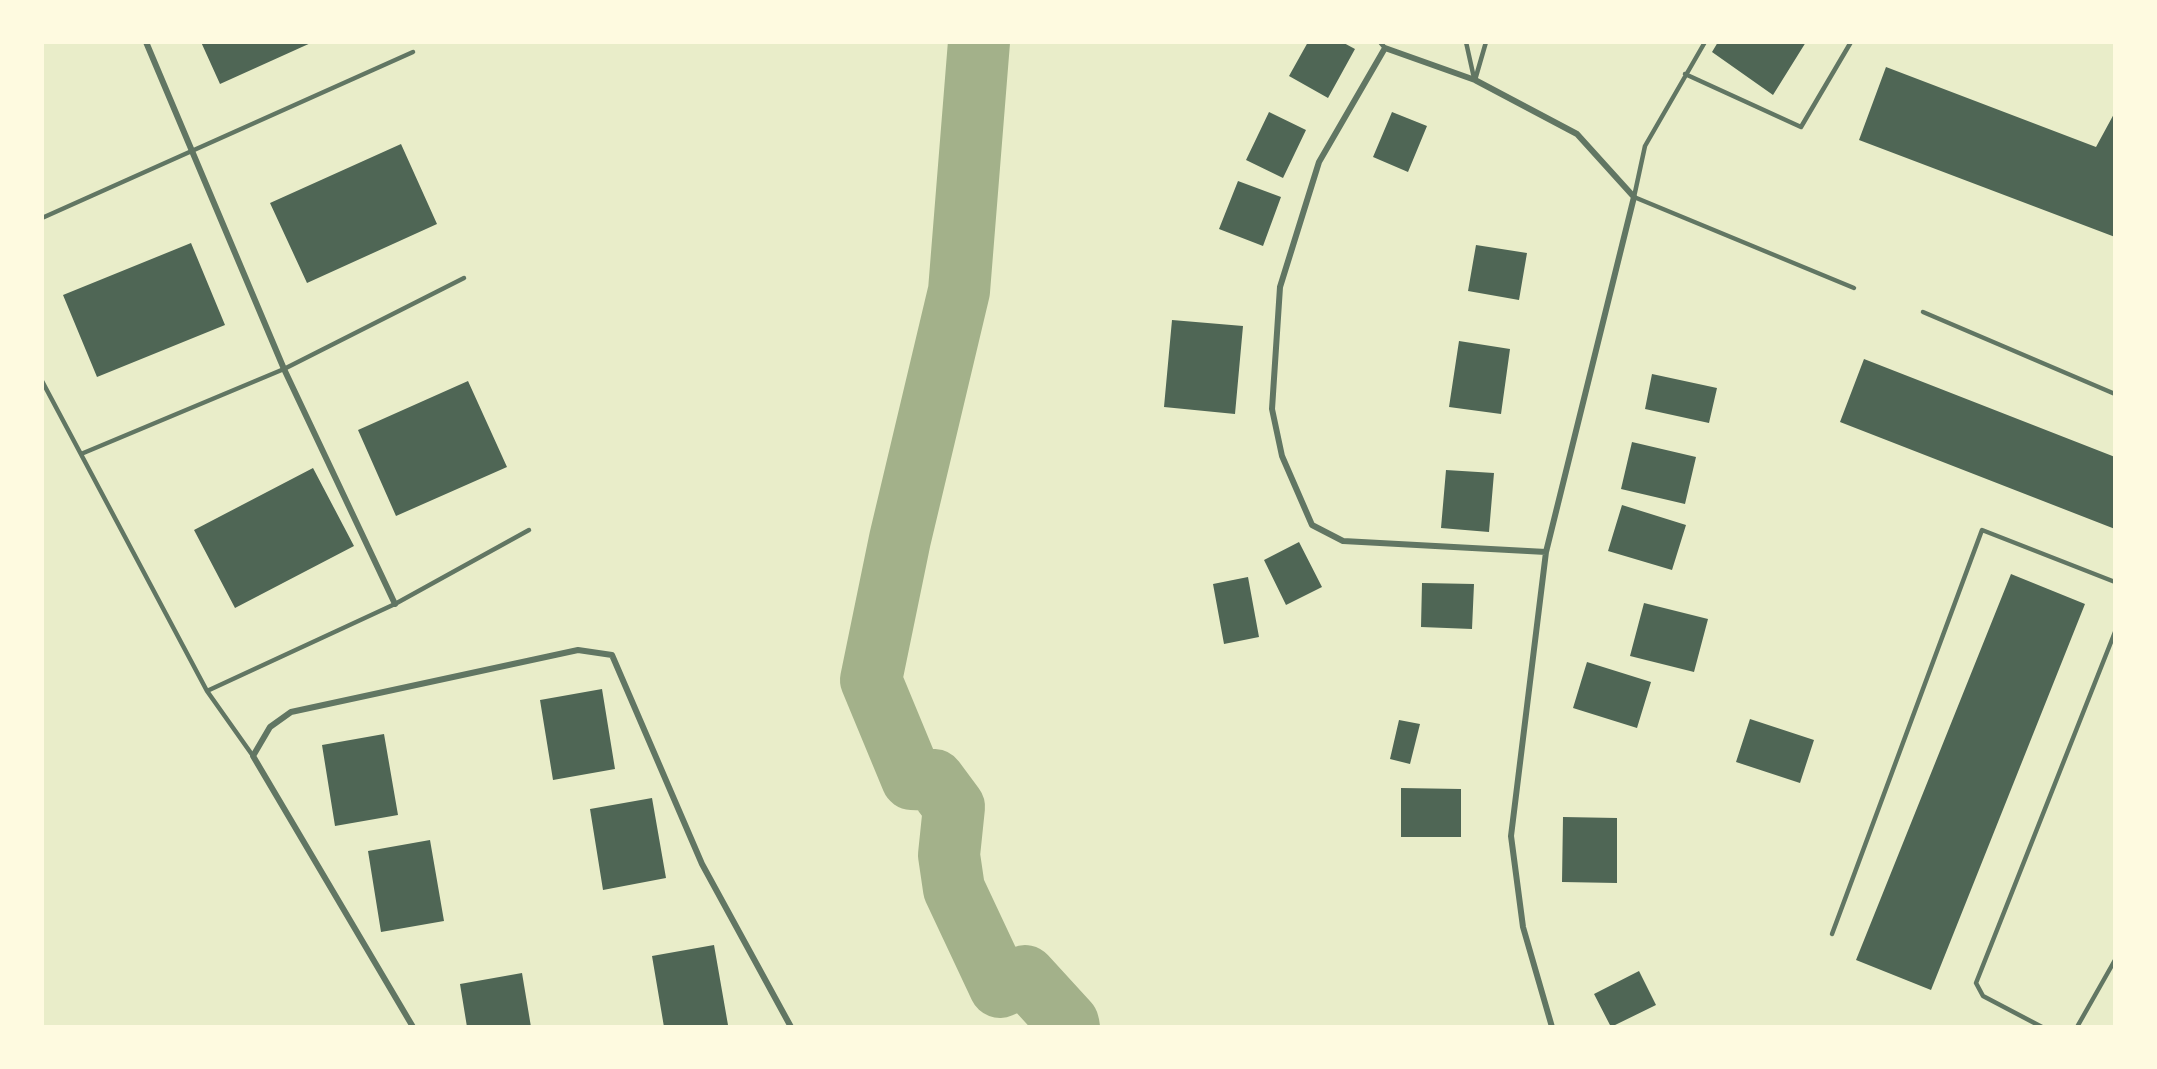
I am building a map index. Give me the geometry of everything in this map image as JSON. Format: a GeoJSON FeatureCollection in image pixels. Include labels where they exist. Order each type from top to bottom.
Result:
{"type":"FeatureCollection","features":[{"type":"Feature","properties":{"kind":"street"},"geometry":{"type":"LineString","coordinates":[[146,42],[284,369],[395,604]]}},
{"type":"Feature","properties":{"kind":"street"},"geometry":{"type":"LineString","coordinates":[[1546,552],[1343,542],[1312,525],[1282,456],[1272,409],[1280,287],[1319,162],[1385,48],[1475,80],[1577,134],[1634,197],[1546,552],[1511,836],[1523,927],[1552,1027]]}},
{"type":"Feature","properties":{"kind":"street"},"geometry":{"type":"LineString","coordinates":[[413,1027],[253,756],[270,728],[291,712],[578,650],[612,655],[702,864],[791,1027]]}},
{"type":"Feature","properties":{"kind":"lane"},"geometry":{"type":"LineString","coordinates":[[1380,42],[1385,48]]}},
{"type":"Feature","properties":{"kind":"lane"},"geometry":{"type":"LineString","coordinates":[[1466,42],[1475,80]]}},
{"type":"Feature","properties":{"kind":"lane"},"geometry":{"type":"LineString","coordinates":[[1475,80],[1486,42]]}},
{"type":"Feature","properties":{"kind":"lane"},"geometry":{"type":"LineString","coordinates":[[1705,42],[1645,146],[1634,197],[1854,288]]}},
{"type":"Feature","properties":{"kind":"lane"},"geometry":{"type":"LineString","coordinates":[[1685,74],[1801,127],[1851,42]]}},
{"type":"Feature","properties":{"kind":"lane"},"geometry":{"type":"LineString","coordinates":[[42,218],[413,52]]}},
{"type":"Feature","properties":{"kind":"lane"},"geometry":{"type":"LineString","coordinates":[[81,454],[284,369],[464,278]]}},
{"type":"Feature","properties":{"kind":"lane"},"geometry":{"type":"LineString","coordinates":[[1923,312],[2115,394]]}},
{"type":"Feature","properties":{"kind":"lane"},"geometry":{"type":"LineString","coordinates":[[42,381],[207,691],[253,756]]}},
{"type":"Feature","properties":{"kind":"lane"},"geometry":{"type":"LineString","coordinates":[[207,691],[395,604],[529,530]]}},
{"type":"Feature","properties":{"kind":"lane"},"geometry":{"type":"LineString","coordinates":[[1832,934],[1982,530],[2115,582]]}},
{"type":"Feature","properties":{"kind":"lane"},"geometry":{"type":"LineString","coordinates":[[2042,1027],[1983,996],[1976,983],[2115,632]]}},
{"type":"Feature","properties":{"kind":"lane"},"geometry":{"type":"LineString","coordinates":[[2077,1027],[2115,960]]}},
{"type":"Feature","properties":{"kind":"building"},"geometry":{"type":"Polygon","coordinates":[[[201,42],[313,42],[220,84],[201,42]]]}},
{"type":"Feature","properties":{"kind":"building"},"geometry":{"type":"Polygon","coordinates":[[[1308,42],[1342,42],[1355,49],[1328,98],[1289,76],[1308,42]]]}},
{"type":"Feature","properties":{"kind":"building"},"geometry":{"type":"Polygon","coordinates":[[[1718,42],[1806,42],[1773,95],[1712,52],[1718,42]]]}},
{"type":"Feature","properties":{"kind":"building"},"geometry":{"type":"Polygon","coordinates":[[[1886,67],[2096,147],[2115,112],[2115,237],[1859,140],[1886,67]]]}},
{"type":"Feature","properties":{"kind":"building"},"geometry":{"type":"Polygon","coordinates":[[[1269,112],[1306,130],[1283,178],[1246,160],[1269,112]]]}},
{"type":"Feature","properties":{"kind":"building"},"geometry":{"type":"Polygon","coordinates":[[[1392,112],[1427,126],[1408,172],[1373,157],[1392,112]]]}},
{"type":"Feature","properties":{"kind":"building"},"geometry":{"type":"Polygon","coordinates":[[[401,144],[437,224],[307,283],[270,203],[401,144]]]}},
{"type":"Feature","properties":{"kind":"building"},"geometry":{"type":"Polygon","coordinates":[[[1238,181],[1281,197],[1263,246],[1219,229],[1238,181]]]}},
{"type":"Feature","properties":{"kind":"building"},"geometry":{"type":"Polygon","coordinates":[[[191,243],[225,325],[97,377],[63,295],[191,243]]]}},
{"type":"Feature","properties":{"kind":"building"},"geometry":{"type":"Polygon","coordinates":[[[1476,245],[1527,253],[1519,300],[1468,291],[1476,245]]]}},
{"type":"Feature","properties":{"kind":"building"},"geometry":{"type":"Polygon","coordinates":[[[1172,320],[1243,326],[1235,414],[1164,407],[1172,320]]]}},
{"type":"Feature","properties":{"kind":"building"},"geometry":{"type":"Polygon","coordinates":[[[1459,341],[1510,349],[1501,414],[1449,407],[1459,341]]]}},
{"type":"Feature","properties":{"kind":"building"},"geometry":{"type":"Polygon","coordinates":[[[1864,359],[2115,457],[2115,529],[1840,422],[1864,359]]]}},
{"type":"Feature","properties":{"kind":"building"},"geometry":{"type":"Polygon","coordinates":[[[1652,374],[1717,388],[1709,423],[1645,409],[1652,374]]]}},
{"type":"Feature","properties":{"kind":"building"},"geometry":{"type":"Polygon","coordinates":[[[468,381],[507,467],[396,516],[358,430],[468,381]]]}},
{"type":"Feature","properties":{"kind":"building"},"geometry":{"type":"Polygon","coordinates":[[[1632,442],[1696,457],[1685,504],[1621,489],[1632,442]]]}},
{"type":"Feature","properties":{"kind":"building"},"geometry":{"type":"Polygon","coordinates":[[[313,468],[354,546],[235,608],[194,530],[313,468]]]}},
{"type":"Feature","properties":{"kind":"building"},"geometry":{"type":"Polygon","coordinates":[[[1446,470],[1494,473],[1489,532],[1441,528],[1446,470]]]}},
{"type":"Feature","properties":{"kind":"building"},"geometry":{"type":"Polygon","coordinates":[[[1622,505],[1686,525],[1672,570],[1608,551],[1622,505]]]}},
{"type":"Feature","properties":{"kind":"building"},"geometry":{"type":"Polygon","coordinates":[[[1299,542],[1322,587],[1286,605],[1264,560],[1299,542]]]}},
{"type":"Feature","properties":{"kind":"building"},"geometry":{"type":"Polygon","coordinates":[[[2011,574],[2085,604],[1931,990],[1856,960],[2011,574]]]}},
{"type":"Feature","properties":{"kind":"building"},"geometry":{"type":"Polygon","coordinates":[[[1248,577],[1259,637],[1224,644],[1213,584],[1248,577]]]}},
{"type":"Feature","properties":{"kind":"building"},"geometry":{"type":"Polygon","coordinates":[[[1422,583],[1474,584],[1472,629],[1421,627],[1422,583]]]}},
{"type":"Feature","properties":{"kind":"building"},"geometry":{"type":"Polygon","coordinates":[[[1644,603],[1708,619],[1694,672],[1630,656],[1644,603]]]}},
{"type":"Feature","properties":{"kind":"building"},"geometry":{"type":"Polygon","coordinates":[[[1587,662],[1651,682],[1637,728],[1573,708],[1587,662]]]}},
{"type":"Feature","properties":{"kind":"building"},"geometry":{"type":"Polygon","coordinates":[[[602,689],[615,769],[553,780],[540,700],[602,689]]]}},
{"type":"Feature","properties":{"kind":"building"},"geometry":{"type":"Polygon","coordinates":[[[1750,719],[1814,740],[1800,783],[1736,762],[1750,719]]]}},
{"type":"Feature","properties":{"kind":"building"},"geometry":{"type":"Polygon","coordinates":[[[1399,720],[1420,724],[1410,764],[1390,759],[1399,720]]]}},
{"type":"Feature","properties":{"kind":"building"},"geometry":{"type":"Polygon","coordinates":[[[384,734],[398,815],[335,826],[322,745],[384,734]]]}},
{"type":"Feature","properties":{"kind":"building"},"geometry":{"type":"Polygon","coordinates":[[[1401,788],[1461,789],[1461,837],[1401,837],[1401,788]]]}},
{"type":"Feature","properties":{"kind":"building"},"geometry":{"type":"Polygon","coordinates":[[[652,798],[666,878],[603,890],[590,809],[652,798]]]}},
{"type":"Feature","properties":{"kind":"building"},"geometry":{"type":"Polygon","coordinates":[[[1563,817],[1617,818],[1617,883],[1562,882],[1563,817]]]}},
{"type":"Feature","properties":{"kind":"building"},"geometry":{"type":"Polygon","coordinates":[[[430,840],[444,921],[381,932],[368,851],[430,840]]]}},
{"type":"Feature","properties":{"kind":"building"},"geometry":{"type":"Polygon","coordinates":[[[714,945],[728,1025],[664,1027],[652,956],[714,945]]]}},
{"type":"Feature","properties":{"kind":"building"},"geometry":{"type":"Polygon","coordinates":[[[1639,971],[1656,1005],[1611,1027],[1594,994],[1639,971]]]}},
{"type":"Feature","properties":{"kind":"building"},"geometry":{"type":"Polygon","coordinates":[[[522,973],[531,1027],[467,1027],[460,984],[522,973]]]}},
{"type":"Feature","properties":{"kind":"waterway"},"geometry":{"type":"LineString","coordinates":[[979,42],[959,291],[900,539],[871,680],[912,779],[934,780],[954,807],[949,855],[954,889],[1000,987],[1025,976],[1068,1023],[1069,1027]]}}]}
